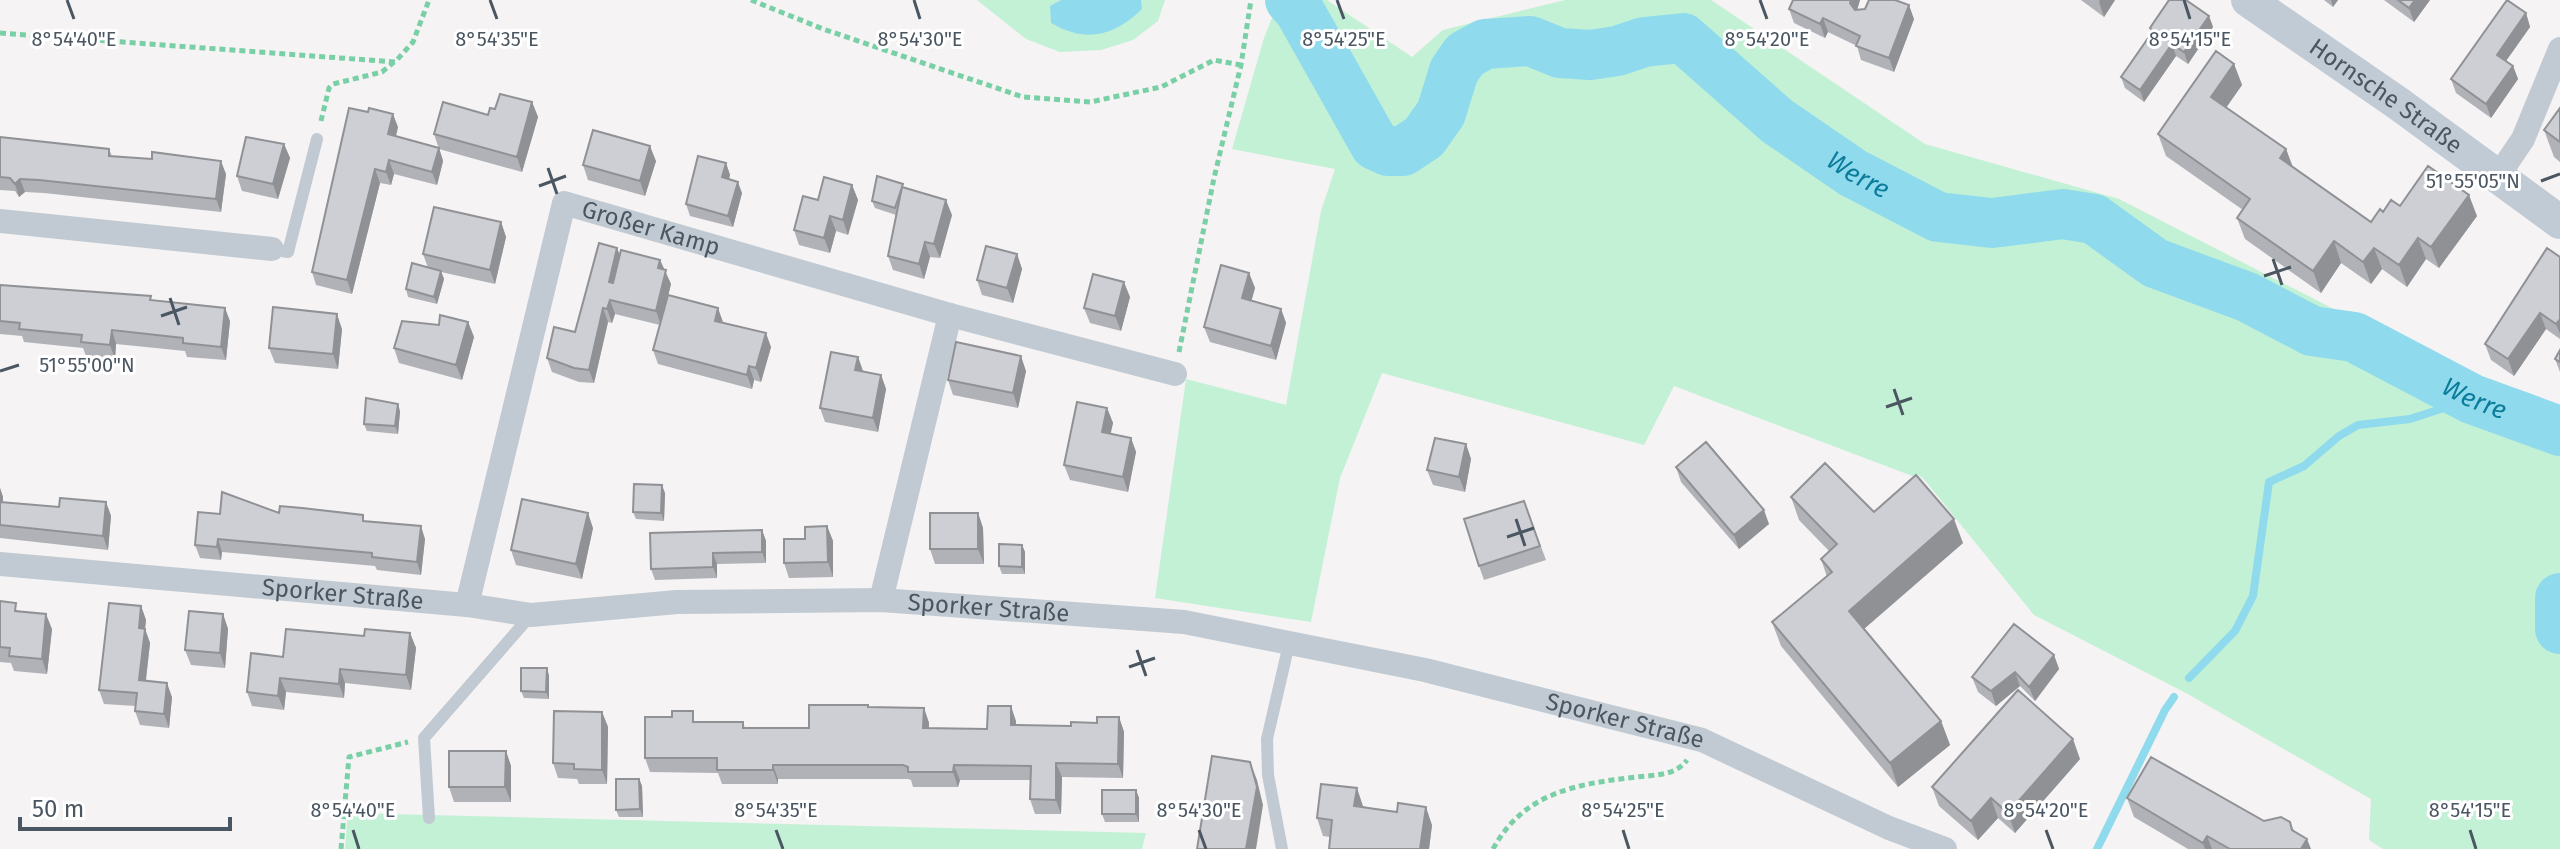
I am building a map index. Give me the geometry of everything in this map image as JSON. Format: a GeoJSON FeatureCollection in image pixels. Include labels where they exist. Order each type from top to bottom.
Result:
{"type":"FeatureCollection","features":[{"type":"Feature","properties":{"kind":"main road","name":"Hornsche Straße"},"geometry":{"type":"LineString","coordinates":[[2267,15],[2560,222]]}},
{"type":"Feature","properties":{"kind":"street"},"geometry":{"type":"LineString","coordinates":[[2504,185],[2560,49]]}},
{"type":"Feature","properties":{"kind":"street","name":"Großer Kamp"},"geometry":{"type":"LineString","coordinates":[[467,605],[564,203],[950,315],[1175,374]]}},
{"type":"Feature","properties":{"kind":"street"},"geometry":{"type":"LineString","coordinates":[[0,221],[272,249]]}},
{"type":"Feature","properties":{"kind":"street"},"geometry":{"type":"LineString","coordinates":[[881,600],[950,315]]}},
{"type":"Feature","properties":{"kind":"street","name":"Sporker Straße"},"geometry":{"type":"LineString","coordinates":[[0,564],[467,605],[531,615],[677,602],[881,600],[1184,622],[1425,670],[1702,740],[1889,828],[1945,849]]}},
{"type":"Feature","properties":{"kind":"lane"},"geometry":{"type":"LineString","coordinates":[[272,249],[288,252],[317,139]]}},
{"type":"Feature","properties":{"kind":"lane"},"geometry":{"type":"LineString","coordinates":[[429,818],[424,738],[531,615]]}},
{"type":"Feature","properties":{"kind":"lane"},"geometry":{"type":"LineString","coordinates":[[1282,849],[1268,775],[1267,739],[1289,644]]}},
{"type":"Feature","properties":{"kind":"path"},"geometry":{"type":"LineString","coordinates":[[317,139],[329,88],[339,82],[382,72],[395,62],[413,42],[429,0]]}},
{"type":"Feature","properties":{"kind":"path"},"geometry":{"type":"LineString","coordinates":[[751,0],[823,29],[1023,97],[1090,102],[1161,87],[1214,60],[1241,65]]}},
{"type":"Feature","properties":{"kind":"path"},"geometry":{"type":"LineString","coordinates":[[1175,374],[1214,178],[1241,65],[1251,0]]}},
{"type":"Feature","properties":{"kind":"path"},"geometry":{"type":"LineString","coordinates":[[0,33],[395,62]]}},
{"type":"Feature","properties":{"kind":"path"},"geometry":{"type":"LineString","coordinates":[[341,849],[349,757],[424,738]]}},
{"type":"Feature","properties":{"kind":"path"},"geometry":{"type":"LineString","coordinates":[[1493,849],[1522,811],[1543,798],[1565,789],[1609,780],[1665,774],[1681,768],[1702,740]]}},
{"type":"Feature","properties":{"kind":"green space"},"geometry":{"type":"Polygon","coordinates":[[[977,0],[1061,0],[1050,6],[1141,9],[1141,0],[1165,0],[1158,21],[1133,40],[1101,50],[1060,52],[1026,39],[977,0]]]}},
{"type":"Feature","properties":{"kind":"green space"},"geometry":{"type":"Polygon","coordinates":[[[1279,0],[1327,0],[1412,57],[1443,30],[1565,0],[1711,0],[1925,144],[2119,199],[2476,382],[2458,412],[2481,384],[2560,421],[2560,849],[2383,849],[2369,840],[2371,799],[2186,693],[2034,615],[1923,478],[1674,386],[1644,445],[1382,373],[1340,478],[1311,622],[1155,598],[1186,379],[1286,405],[1321,211],[1335,169],[1232,149],[1264,38],[1279,0]]]}},
{"type":"Feature","properties":{"kind":"green space"},"geometry":{"type":"Polygon","coordinates":[[[348,813],[1146,833],[1142,849],[345,849],[348,813]]]}},
{"type":"Feature","properties":{"kind":"water"},"geometry":{"type":"Polygon","coordinates":[[[1061,0],[1141,0],[1142,9],[1110,31],[1088,35],[1051,23],[1050,6],[1061,0]]]}},
{"type":"Feature","properties":{"kind":"building"},"geometry":{"type":"Polygon","coordinates":[[[1793,0],[1851,0],[1855,10],[1865,9],[1869,0],[1895,0],[1909,5],[1889,58],[1856,46],[1860,36],[1823,18],[1820,24],[1789,9],[1793,0]]]}},
{"type":"Feature","properties":{"kind":"building"},"geometry":{"type":"Polygon","coordinates":[[[2169,0],[2186,0],[2209,16],[2184,52],[2172,44],[2140,90],[2121,77],[2153,31],[2150,28],[2169,0]]]}},
{"type":"Feature","properties":{"kind":"building"},"geometry":{"type":"Polygon","coordinates":[[[2398,0],[2415,0],[2409,8],[2398,0]]]}},
{"type":"Feature","properties":{"kind":"building"},"geometry":{"type":"Polygon","coordinates":[[[2507,0],[2526,13],[2497,55],[2513,66],[2486,104],[2451,79],[2507,0]]]}},
{"type":"Feature","properties":{"kind":"building"},"geometry":{"type":"Polygon","coordinates":[[[2216,51],[2234,64],[2211,97],[2286,149],[2280,158],[2371,222],[2391,200],[2400,206],[2428,166],[2469,195],[2431,247],[2418,238],[2399,265],[2374,248],[2363,262],[2334,241],[2313,271],[2237,218],[2250,199],[2158,134],[2216,51]]]}},
{"type":"Feature","properties":{"kind":"building"},"geometry":{"type":"Polygon","coordinates":[[[500,94],[532,102],[517,157],[434,134],[443,102],[488,115],[490,108],[495,109],[500,94]]]}},
{"type":"Feature","properties":{"kind":"building"},"geometry":{"type":"Polygon","coordinates":[[[349,108],[368,112],[369,108],[393,114],[388,134],[439,148],[432,172],[389,160],[386,172],[375,169],[347,280],[312,272],[349,108]]]}},
{"type":"Feature","properties":{"kind":"building"},"geometry":{"type":"Polygon","coordinates":[[[2560,108],[2560,142],[2544,130],[2560,108]]]}},
{"type":"Feature","properties":{"kind":"building"},"geometry":{"type":"Polygon","coordinates":[[[593,130],[650,146],[640,181],[583,165],[593,130]]]}},
{"type":"Feature","properties":{"kind":"building"},"geometry":{"type":"Polygon","coordinates":[[[0,137],[109,149],[109,156],[152,159],[152,152],[221,161],[216,199],[39,180],[20,179],[15,184],[10,178],[0,177],[0,137]]]}},
{"type":"Feature","properties":{"kind":"building"},"geometry":{"type":"Polygon","coordinates":[[[246,137],[284,144],[273,184],[237,176],[246,137]]]}},
{"type":"Feature","properties":{"kind":"building"},"geometry":{"type":"Polygon","coordinates":[[[698,156],[726,163],[722,177],[738,182],[728,216],[686,204],[698,156]]]}},
{"type":"Feature","properties":{"kind":"building"},"geometry":{"type":"Polygon","coordinates":[[[877,176],[903,184],[895,208],[872,201],[877,176]]]}},
{"type":"Feature","properties":{"kind":"building"},"geometry":{"type":"Polygon","coordinates":[[[824,177],[852,185],[843,220],[830,216],[824,238],[794,230],[803,196],[818,200],[824,177]]]}},
{"type":"Feature","properties":{"kind":"building"},"geometry":{"type":"Polygon","coordinates":[[[902,187],[946,200],[934,244],[925,242],[919,264],[888,256],[902,187]]]}},
{"type":"Feature","properties":{"kind":"building"},"geometry":{"type":"Polygon","coordinates":[[[434,207],[501,222],[490,270],[423,254],[434,207]]]}},
{"type":"Feature","properties":{"kind":"building"},"geometry":{"type":"Polygon","coordinates":[[[599,243],[617,248],[609,282],[613,283],[621,250],[660,260],[658,268],[666,270],[656,311],[610,300],[607,309],[603,308],[589,370],[574,368],[547,358],[554,327],[575,332],[599,243]]]}},
{"type":"Feature","properties":{"kind":"building"},"geometry":{"type":"Polygon","coordinates":[[[986,246],[1017,254],[1007,288],[977,280],[986,246]]]}},
{"type":"Feature","properties":{"kind":"building"},"geometry":{"type":"Polygon","coordinates":[[[2547,248],[2560,257],[2560,319],[2556,324],[2540,313],[2508,359],[2485,344],[2547,248]]]}},
{"type":"Feature","properties":{"kind":"building"},"geometry":{"type":"Polygon","coordinates":[[[412,263],[441,271],[434,297],[406,289],[412,263]]]}},
{"type":"Feature","properties":{"kind":"building"},"geometry":{"type":"Polygon","coordinates":[[[1221,265],[1249,273],[1242,298],[1281,309],[1271,346],[1204,327],[1221,265]]]}},
{"type":"Feature","properties":{"kind":"building"},"geometry":{"type":"Polygon","coordinates":[[[1093,274],[1124,282],[1115,316],[1084,308],[1093,274]]]}},
{"type":"Feature","properties":{"kind":"building"},"geometry":{"type":"Polygon","coordinates":[[[0,285],[151,296],[150,300],[225,308],[221,347],[183,343],[183,338],[112,330],[110,345],[81,342],[82,335],[19,329],[20,323],[0,321],[0,285]]]}},
{"type":"Feature","properties":{"kind":"building"},"geometry":{"type":"Polygon","coordinates":[[[668,295],[718,308],[715,321],[766,333],[756,368],[749,366],[747,375],[653,350],[668,295]]]}},
{"type":"Feature","properties":{"kind":"building"},"geometry":{"type":"Polygon","coordinates":[[[273,307],[337,314],[333,354],[269,348],[273,307]]]}},
{"type":"Feature","properties":{"kind":"building"},"geometry":{"type":"Polygon","coordinates":[[[440,315],[468,322],[456,365],[394,348],[402,321],[439,325],[440,315]]]}},
{"type":"Feature","properties":{"kind":"building"},"geometry":{"type":"Polygon","coordinates":[[[956,342],[1021,356],[1013,393],[948,380],[956,342]]]}},
{"type":"Feature","properties":{"kind":"building"},"geometry":{"type":"Polygon","coordinates":[[[831,352],[858,357],[855,370],[881,375],[873,418],[820,408],[831,352]]]}},
{"type":"Feature","properties":{"kind":"building"},"geometry":{"type":"Polygon","coordinates":[[[366,398],[398,404],[395,426],[364,424],[366,398]]]}},
{"type":"Feature","properties":{"kind":"building"},"geometry":{"type":"Polygon","coordinates":[[[1077,402],[1107,408],[1102,432],[1131,438],[1123,477],[1064,465],[1077,402]]]}},
{"type":"Feature","properties":{"kind":"building"},"geometry":{"type":"Polygon","coordinates":[[[1435,438],[1466,444],[1459,477],[1427,470],[1435,438]]]}},
{"type":"Feature","properties":{"kind":"building"},"geometry":{"type":"Polygon","coordinates":[[[1706,442],[1764,510],[1734,535],[1676,467],[1706,442]]]}},
{"type":"Feature","properties":{"kind":"building"},"geometry":{"type":"Polygon","coordinates":[[[1825,463],[1874,512],[1916,475],[1954,519],[1849,611],[1941,721],[1890,763],[1772,622],[1832,572],[1821,559],[1837,544],[1791,497],[1825,463]]]}},
{"type":"Feature","properties":{"kind":"building"},"geometry":{"type":"Polygon","coordinates":[[[634,484],[662,485],[661,513],[633,512],[634,484]]]}},
{"type":"Feature","properties":{"kind":"building"},"geometry":{"type":"Polygon","coordinates":[[[222,492],[279,513],[280,506],[302,508],[363,515],[363,521],[421,526],[417,562],[372,557],[372,553],[218,539],[217,547],[195,545],[198,512],[220,514],[222,492]]]}},
{"type":"Feature","properties":{"kind":"building"},"geometry":{"type":"Polygon","coordinates":[[[60,498],[106,502],[103,536],[0,525],[0,502],[59,507],[60,498]]]}},
{"type":"Feature","properties":{"kind":"building"},"geometry":{"type":"Polygon","coordinates":[[[522,499],[588,513],[576,564],[511,550],[522,499]]]}},
{"type":"Feature","properties":{"kind":"building"},"geometry":{"type":"Polygon","coordinates":[[[1524,501],[1540,546],[1479,566],[1464,519],[1524,501]]]}},
{"type":"Feature","properties":{"kind":"building"},"geometry":{"type":"Polygon","coordinates":[[[930,513],[978,513],[978,549],[930,549],[930,513]]]}},
{"type":"Feature","properties":{"kind":"building"},"geometry":{"type":"Polygon","coordinates":[[[827,526],[828,562],[784,563],[784,539],[805,539],[805,527],[827,526]]]}},
{"type":"Feature","properties":{"kind":"building"},"geometry":{"type":"Polygon","coordinates":[[[762,530],[762,552],[713,553],[713,567],[651,569],[650,533],[762,530]]]}},
{"type":"Feature","properties":{"kind":"building"},"geometry":{"type":"Polygon","coordinates":[[[999,544],[1022,545],[1022,567],[999,566],[999,544]]]}},
{"type":"Feature","properties":{"kind":"building"},"geometry":{"type":"Polygon","coordinates":[[[0,601],[16,603],[15,611],[46,614],[42,659],[9,656],[10,648],[0,647],[0,601]]]}},
{"type":"Feature","properties":{"kind":"building"},"geometry":{"type":"Polygon","coordinates":[[[109,603],[141,606],[139,628],[145,629],[139,680],[167,683],[164,714],[135,711],[137,693],[99,690],[109,603]]]}},
{"type":"Feature","properties":{"kind":"building"},"geometry":{"type":"Polygon","coordinates":[[[189,611],[223,614],[220,653],[185,650],[189,611]]]}},
{"type":"Feature","properties":{"kind":"building"},"geometry":{"type":"Polygon","coordinates":[[[2014,624],[2054,655],[2029,687],[2015,672],[1991,691],[1972,677],[2014,624]]]}},
{"type":"Feature","properties":{"kind":"building"},"geometry":{"type":"Polygon","coordinates":[[[286,629],[364,636],[365,629],[410,633],[406,675],[340,669],[339,684],[280,678],[278,696],[247,692],[251,653],[283,657],[286,629]]]}},
{"type":"Feature","properties":{"kind":"building"},"geometry":{"type":"Polygon","coordinates":[[[521,668],[547,668],[546,692],[521,691],[521,668]]]}},
{"type":"Feature","properties":{"kind":"building"},"geometry":{"type":"Polygon","coordinates":[[[2018,690],[2073,739],[2008,813],[1991,798],[1971,821],[1932,787],[2018,690]]]}},
{"type":"Feature","properties":{"kind":"building"},"geometry":{"type":"Polygon","coordinates":[[[809,705],[924,708],[923,728],[987,729],[988,706],[1011,706],[1011,725],[1071,726],[1071,722],[1097,723],[1097,717],[1119,717],[1118,764],[1056,763],[1056,800],[1030,799],[1031,766],[954,765],[953,772],[908,772],[908,767],[903,765],[773,765],[773,770],[717,770],[717,758],[645,758],[645,717],[672,717],[672,711],[693,711],[693,722],[743,722],[743,728],[809,728],[809,705]]]}},
{"type":"Feature","properties":{"kind":"building"},"geometry":{"type":"Polygon","coordinates":[[[554,711],[602,712],[602,770],[574,769],[574,764],[553,763],[554,711]]]}},
{"type":"Feature","properties":{"kind":"building"},"geometry":{"type":"Polygon","coordinates":[[[449,751],[506,751],[505,787],[449,787],[449,751]]]}},
{"type":"Feature","properties":{"kind":"building"},"geometry":{"type":"Polygon","coordinates":[[[1212,756],[1250,762],[1257,787],[1246,849],[1197,849],[1212,756]]]}},
{"type":"Feature","properties":{"kind":"building"},"geometry":{"type":"Polygon","coordinates":[[[2151,757],[2264,821],[2281,817],[2290,822],[2292,830],[2307,839],[2301,849],[2230,849],[2207,836],[2203,843],[2127,798],[2151,757]]]}},
{"type":"Feature","properties":{"kind":"building"},"geometry":{"type":"Polygon","coordinates":[[[616,779],[639,779],[640,809],[616,810],[616,779]]]}},
{"type":"Feature","properties":{"kind":"building"},"geometry":{"type":"Polygon","coordinates":[[[1321,784],[1357,788],[1354,806],[1397,812],[1398,803],[1426,807],[1420,849],[1329,849],[1332,820],[1317,818],[1321,784]]]}},
{"type":"Feature","properties":{"kind":"building"},"geometry":{"type":"Polygon","coordinates":[[[1102,790],[1136,790],[1136,814],[1102,814],[1102,790]]]}},
{"type":"Feature","properties":{"kind":"waterway","name":"Werre"},"geometry":{"type":"LineString","coordinates":[[1290,0],[1299,10],[1375,145],[1388,151],[1403,151],[1424,137],[1441,113],[1454,71],[1465,55],[1485,44],[1530,41],[1560,53],[1590,55],[1617,51],[1644,42],[1683,38],[1777,121],[1853,173],[1938,217],[1992,223],[2063,214],[2094,219],[2155,263],[2247,297],[2312,331],[2354,337],[2472,399],[2560,431]]}},
{"type":"Feature","properties":{"kind":"waterway"},"geometry":{"type":"LineString","coordinates":[[2189,678],[2235,631],[2253,596],[2269,482],[2304,466],[2339,436],[2358,425],[2410,419],[2472,399]]}},
{"type":"Feature","properties":{"kind":"waterway","name":"Werre"},"geometry":{"type":"LineString","coordinates":[[2560,598],[2560,629]]}},
{"type":"Feature","properties":{"kind":"waterway"},"geometry":{"type":"LineString","coordinates":[[2097,849],[2174,697]]}}]}
